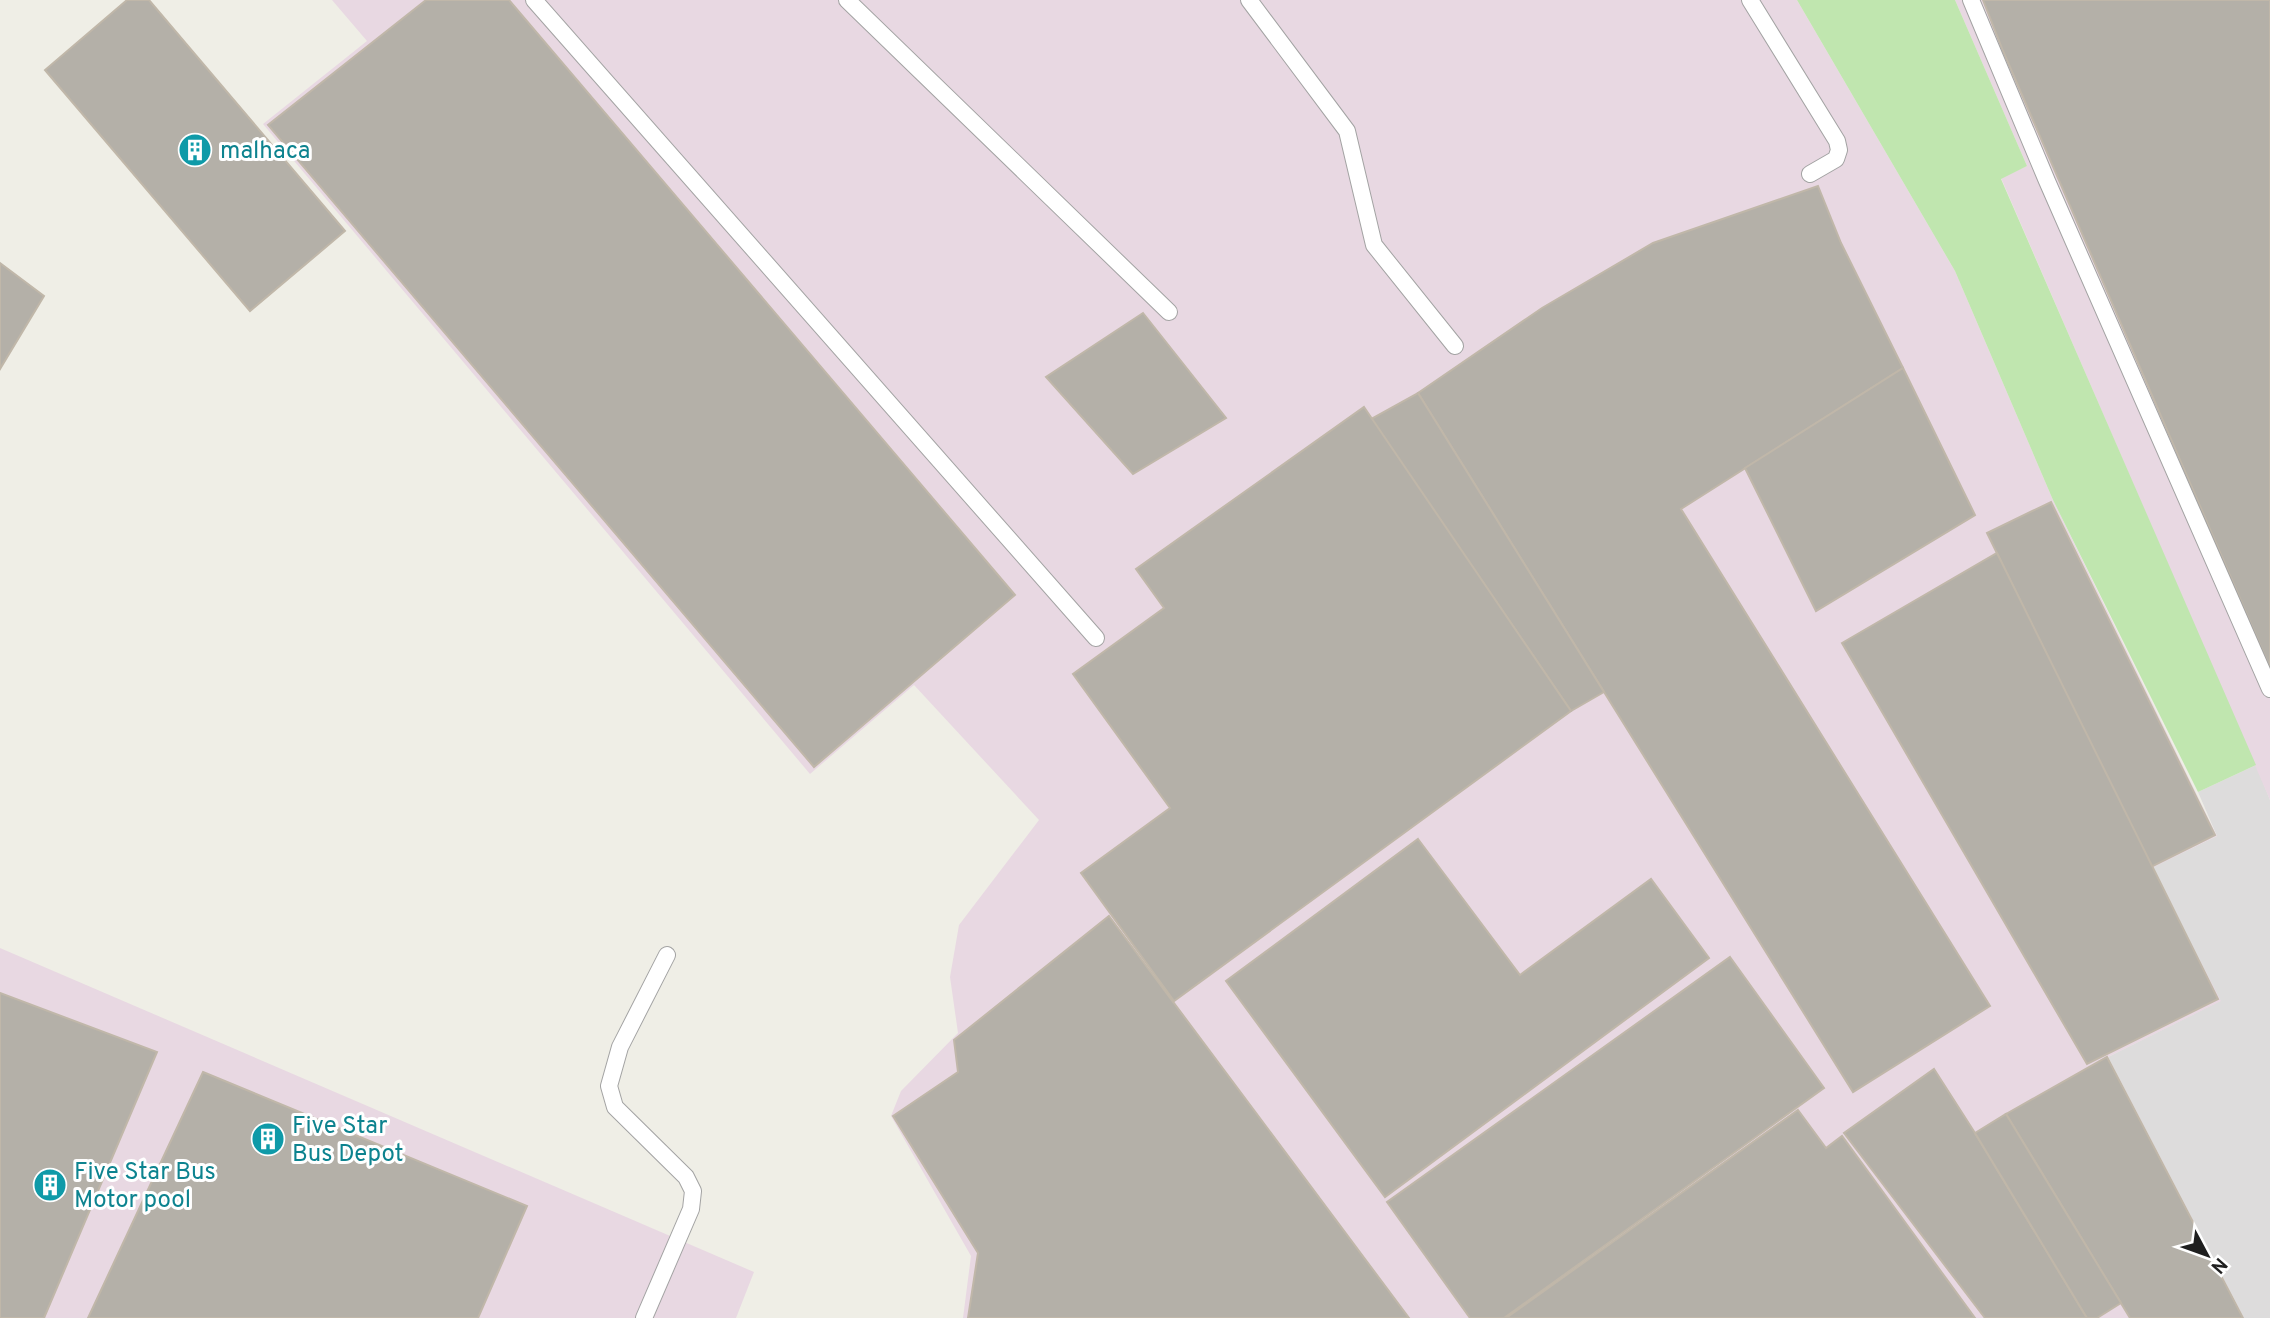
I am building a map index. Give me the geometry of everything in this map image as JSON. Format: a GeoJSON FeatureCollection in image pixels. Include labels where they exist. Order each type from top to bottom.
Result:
{"type":"FeatureCollection","features":[{"type":"Feature","properties":{"kind":"lane"},"geometry":{"type":"LineString","coordinates":[[534,0],[1096,638]]}},
{"type":"Feature","properties":{"kind":"lane"},"geometry":{"type":"LineString","coordinates":[[846,0],[1169,312]]}},
{"type":"Feature","properties":{"kind":"lane"},"geometry":{"type":"LineString","coordinates":[[1249,0],[1347,131],[1374,245],[1455,346]]}},
{"type":"Feature","properties":{"kind":"lane"},"geometry":{"type":"LineString","coordinates":[[1751,0],[1837,141],[1839,150],[1836,159],[1810,174]]}},
{"type":"Feature","properties":{"kind":"lane"},"geometry":{"type":"LineString","coordinates":[[1971,0],[2047,181],[2270,689]]}},
{"type":"Feature","properties":{"kind":"lane"},"geometry":{"type":"LineString","coordinates":[[644,1318],[691,1209],[692,1191],[686,1177],[615,1107],[609,1086],[620,1047],[667,955]]}},
{"type":"Feature","properties":{"kind":"shaded area"},"geometry":{"type":"Polygon","coordinates":[[[332,0],[1797,0],[1955,271],[2053,500],[2217,836],[2152,868],[2221,1001],[2108,1057],[2244,1318],[963,1318],[971,1256],[891,1116],[901,1091],[958,1033],[950,977],[959,925],[1039,820],[914,685],[810,774],[263,124],[367,41],[332,0]]]}},
{"type":"Feature","properties":{"kind":"shaded area"},"geometry":{"type":"Polygon","coordinates":[[[1955,0],[2270,0],[2270,800],[2001,178],[2027,166],[1955,0]]]}},
{"type":"Feature","properties":{"kind":"shaded area"},"geometry":{"type":"Polygon","coordinates":[[[2256,765],[2270,800],[2270,1318],[2244,1318],[2108,1057],[2220,1001],[2152,867],[2217,836],[2198,792],[2256,765]]]}},
{"type":"Feature","properties":{"kind":"shaded area"},"geometry":{"type":"Polygon","coordinates":[[[0,948],[754,1272],[736,1318],[0,1318],[0,948]]]}},
{"type":"Feature","properties":{"kind":"green space"},"geometry":{"type":"Polygon","coordinates":[[[1797,0],[1955,0],[2027,166],[2001,179],[2256,765],[2198,792],[2053,500],[1955,271],[1797,0]]]}},
{"type":"Feature","properties":{"kind":"building","name":"malhaca"},"geometry":{"type":"Polygon","coordinates":[[[127,0],[149,0],[345,231],[250,311],[45,70],[127,0]]]}},
{"type":"Feature","properties":{"kind":"building"},"geometry":{"type":"Polygon","coordinates":[[[426,0],[509,0],[1015,595],[814,767],[268,125],[426,0]]]}},
{"type":"Feature","properties":{"kind":"building"},"geometry":{"type":"Polygon","coordinates":[[[1983,0],[2270,0],[2270,668],[2003,51],[1983,0]]]}},
{"type":"Feature","properties":{"kind":"building"},"geometry":{"type":"Polygon","coordinates":[[[1818,186],[1841,243],[1903,368],[1681,509],[1990,1006],[1853,1092],[1418,393],[1542,308],[1653,243],[1818,186]]]}},
{"type":"Feature","properties":{"kind":"building"},"geometry":{"type":"Polygon","coordinates":[[[0,263],[44,296],[0,369],[0,263]]]}},
{"type":"Feature","properties":{"kind":"building"},"geometry":{"type":"Polygon","coordinates":[[[1143,313],[1226,418],[1133,474],[1046,377],[1143,313]]]}},
{"type":"Feature","properties":{"kind":"building"},"geometry":{"type":"Polygon","coordinates":[[[1903,368],[1975,515],[1816,611],[1745,468],[1903,368]]]}},
{"type":"Feature","properties":{"kind":"building"},"geometry":{"type":"Polygon","coordinates":[[[1418,393],[1604,692],[1571,711],[1371,419],[1418,393]]]}},
{"type":"Feature","properties":{"kind":"building"},"geometry":{"type":"Polygon","coordinates":[[[1364,407],[1571,711],[1174,1001],[1081,873],[1170,808],[1073,674],[1164,608],[1136,569],[1364,407]]]}},
{"type":"Feature","properties":{"kind":"building"},"geometry":{"type":"Polygon","coordinates":[[[2051,502],[2215,835],[2151,867],[1987,533],[2051,502]]]}},
{"type":"Feature","properties":{"kind":"building"},"geometry":{"type":"Polygon","coordinates":[[[1997,553],[2218,999],[2087,1064],[1842,643],[1997,553]]]}},
{"type":"Feature","properties":{"kind":"building"},"geometry":{"type":"Polygon","coordinates":[[[1418,839],[1520,975],[1651,879],[1709,958],[1385,1197],[1226,981],[1418,839]]]}},
{"type":"Feature","properties":{"kind":"building"},"geometry":{"type":"Polygon","coordinates":[[[1109,916],[1409,1318],[968,1318],[978,1253],[893,1116],[958,1072],[954,1040],[1109,916]]]}},
{"type":"Feature","properties":{"kind":"building"},"geometry":{"type":"Polygon","coordinates":[[[1730,957],[1824,1088],[1504,1318],[1470,1318],[1387,1202],[1730,957]]]}},
{"type":"Feature","properties":{"kind":"building","name":"Five Star Bus Motor pool"},"geometry":{"type":"Polygon","coordinates":[[[0,993],[157,1052],[44,1318],[0,1318],[0,993]]]}},
{"type":"Feature","properties":{"kind":"building"},"geometry":{"type":"Polygon","coordinates":[[[2107,1057],[2243,1318],[2130,1318],[2006,1114],[2107,1057]]]}},
{"type":"Feature","properties":{"kind":"building"},"geometry":{"type":"Polygon","coordinates":[[[1934,1069],[2087,1318],[1985,1318],[1844,1133],[1934,1069]]]}},
{"type":"Feature","properties":{"kind":"building","name":"Five Star Bus Depot"},"geometry":{"type":"Polygon","coordinates":[[[203,1072],[527,1206],[478,1318],[88,1318],[203,1072]]]}},
{"type":"Feature","properties":{"kind":"building"},"geometry":{"type":"Polygon","coordinates":[[[1798,1110],[1826,1148],[1842,1136],[1975,1318],[1506,1318],[1798,1110]]]}},
{"type":"Feature","properties":{"kind":"building"},"geometry":{"type":"Polygon","coordinates":[[[2006,1114],[2121,1303],[2097,1318],[2087,1318],[1975,1133],[2006,1114]]]}},
{"type":"Feature","properties":{"kind":"place","name":"malhaca"},"geometry":{"type":"Point","coordinates":[195,150]}},
{"type":"Feature","properties":{"kind":"place","name":"Five Star Bus Depot"},"geometry":{"type":"Point","coordinates":[268,1139]}},
{"type":"Feature","properties":{"kind":"place","name":"Five Star Bus Motor pool"},"geometry":{"type":"Point","coordinates":[50,1185]}}]}
